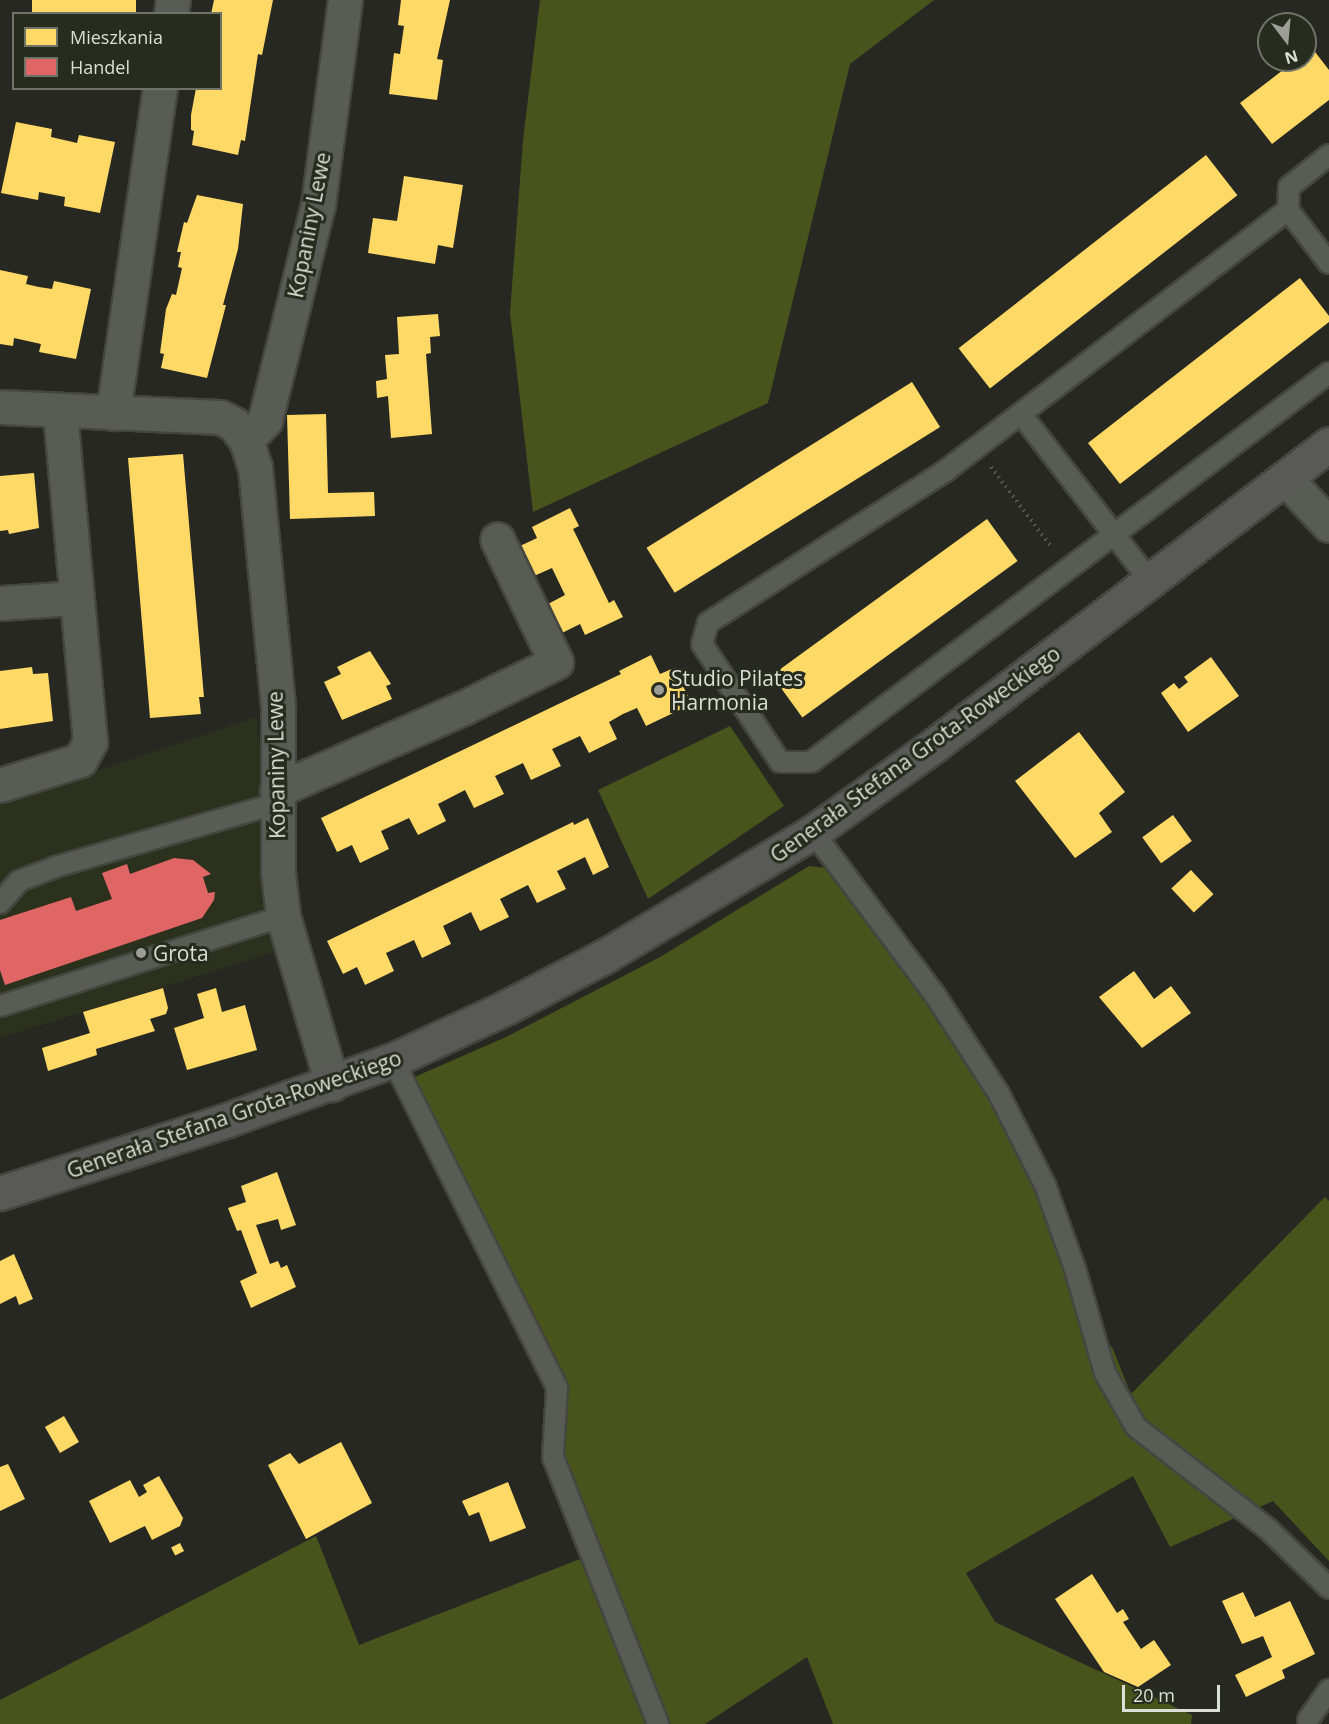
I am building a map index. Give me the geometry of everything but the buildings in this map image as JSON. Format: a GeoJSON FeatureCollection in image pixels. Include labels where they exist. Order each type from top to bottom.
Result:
{"type":"FeatureCollection","features":[{"type":"Feature","properties":{"kind":"street","name":"Kopaniny Lewe"},"geometry":{"type":"LineString","coordinates":[[246,440],[265,420],[318,205],[345,0]]}},
{"type":"Feature","properties":{"kind":"street"},"geometry":{"type":"LineString","coordinates":[[113,413],[160,90]]}},
{"type":"Feature","properties":{"kind":"street","name":"Kopaniny Lewe"},"geometry":{"type":"LineString","coordinates":[[0,407],[220,417],[234,424],[246,440],[255,467],[278,708],[278,796],[283,916],[332,1084]]}},
{"type":"Feature","properties":{"kind":"street"},"geometry":{"type":"LineString","coordinates":[[0,785],[80,760],[90,742],[74,598],[60,411]]}},
{"type":"Feature","properties":{"kind":"street","name":"Generała Stefana Grota-Roweckiego"},"geometry":{"type":"LineString","coordinates":[[0,1194],[332,1084],[393,1060],[507,1007],[605,956],[813,832],[1150,581],[1329,444]]}},
{"type":"Feature","properties":{"kind":"street"},"geometry":{"type":"LineString","coordinates":[[1285,478],[1329,525]]}},
{"type":"Feature","properties":{"kind":"street"},"geometry":{"type":"LineString","coordinates":[[278,796],[556,662],[497,539]]}},
{"type":"Feature","properties":{"kind":"street"},"geometry":{"type":"LineString","coordinates":[[0,603],[74,598]]}},
{"type":"Feature","properties":{"kind":"lane"},"geometry":{"type":"LineString","coordinates":[[1329,155],[1289,187],[1288,210],[1329,263]]}},
{"type":"Feature","properties":{"kind":"lane"},"geometry":{"type":"LineString","coordinates":[[1288,210],[977,447],[708,623],[702,644],[780,762],[812,762],[1329,374]]}},
{"type":"Feature","properties":{"kind":"lane"},"geometry":{"type":"LineString","coordinates":[[1021,414],[1150,581]]}},
{"type":"Feature","properties":{"kind":"lane"},"geometry":{"type":"LineString","coordinates":[[0,903],[19,881],[55,867],[278,796]]}},
{"type":"Feature","properties":{"kind":"lane"},"geometry":{"type":"LineString","coordinates":[[813,832],[935,995],[999,1094],[1045,1185],[1076,1269],[1105,1373],[1136,1427],[1268,1529],[1329,1588]]}},
{"type":"Feature","properties":{"kind":"lane"},"geometry":{"type":"LineString","coordinates":[[0,1006],[283,916]]}},
{"type":"Feature","properties":{"kind":"lane"},"geometry":{"type":"LineString","coordinates":[[393,1060],[557,1388],[553,1456],[658,1724]]}},
{"type":"Feature","properties":{"kind":"lane"},"geometry":{"type":"LineString","coordinates":[[1308,1720],[1329,1690]]}},
{"type":"Feature","properties":{"kind":"path"},"geometry":{"type":"LineString","coordinates":[[977,447],[1068,570]]}},
{"type":"Feature","properties":{"kind":"shaded area"},"geometry":{"type":"Polygon","coordinates":[[[257,717],[278,951],[0,1038],[0,803],[257,717]]]}},
{"type":"Feature","properties":{"kind":"green space"},"geometry":{"type":"Polygon","coordinates":[[[540,0],[934,0],[850,64],[768,403],[533,512],[510,313],[523,140],[540,0]]]}},
{"type":"Feature","properties":{"kind":"green space"},"geometry":{"type":"Polygon","coordinates":[[[730,726],[784,806],[648,899],[598,790],[730,726]]]}},
{"type":"Feature","properties":{"kind":"green space"},"geometry":{"type":"Polygon","coordinates":[[[809,866],[826,868],[930,999],[991,1098],[1039,1191],[1083,1324],[1112,1347],[1131,1394],[1325,1197],[1329,1201],[1329,1561],[1273,1501],[1170,1547],[1133,1476],[966,1573],[995,1622],[1192,1715],[1191,1724],[833,1724],[807,1657],[705,1724],[671,1724],[564,1453],[567,1386],[410,1079],[506,1037],[660,957],[809,866]]]}},
{"type":"Feature","properties":{"kind":"green space"},"geometry":{"type":"Polygon","coordinates":[[[316,1536],[359,1645],[580,1559],[645,1724],[0,1724],[0,1700],[316,1536]]]}},
{"type":"Feature","properties":{"kind":"place","name":"Studio Pilates Harmonia"},"geometry":{"type":"Point","coordinates":[659,690]}},
{"type":"Feature","properties":{"kind":"place","name":"Grota"},"geometry":{"type":"Point","coordinates":[141,953]}}]}
